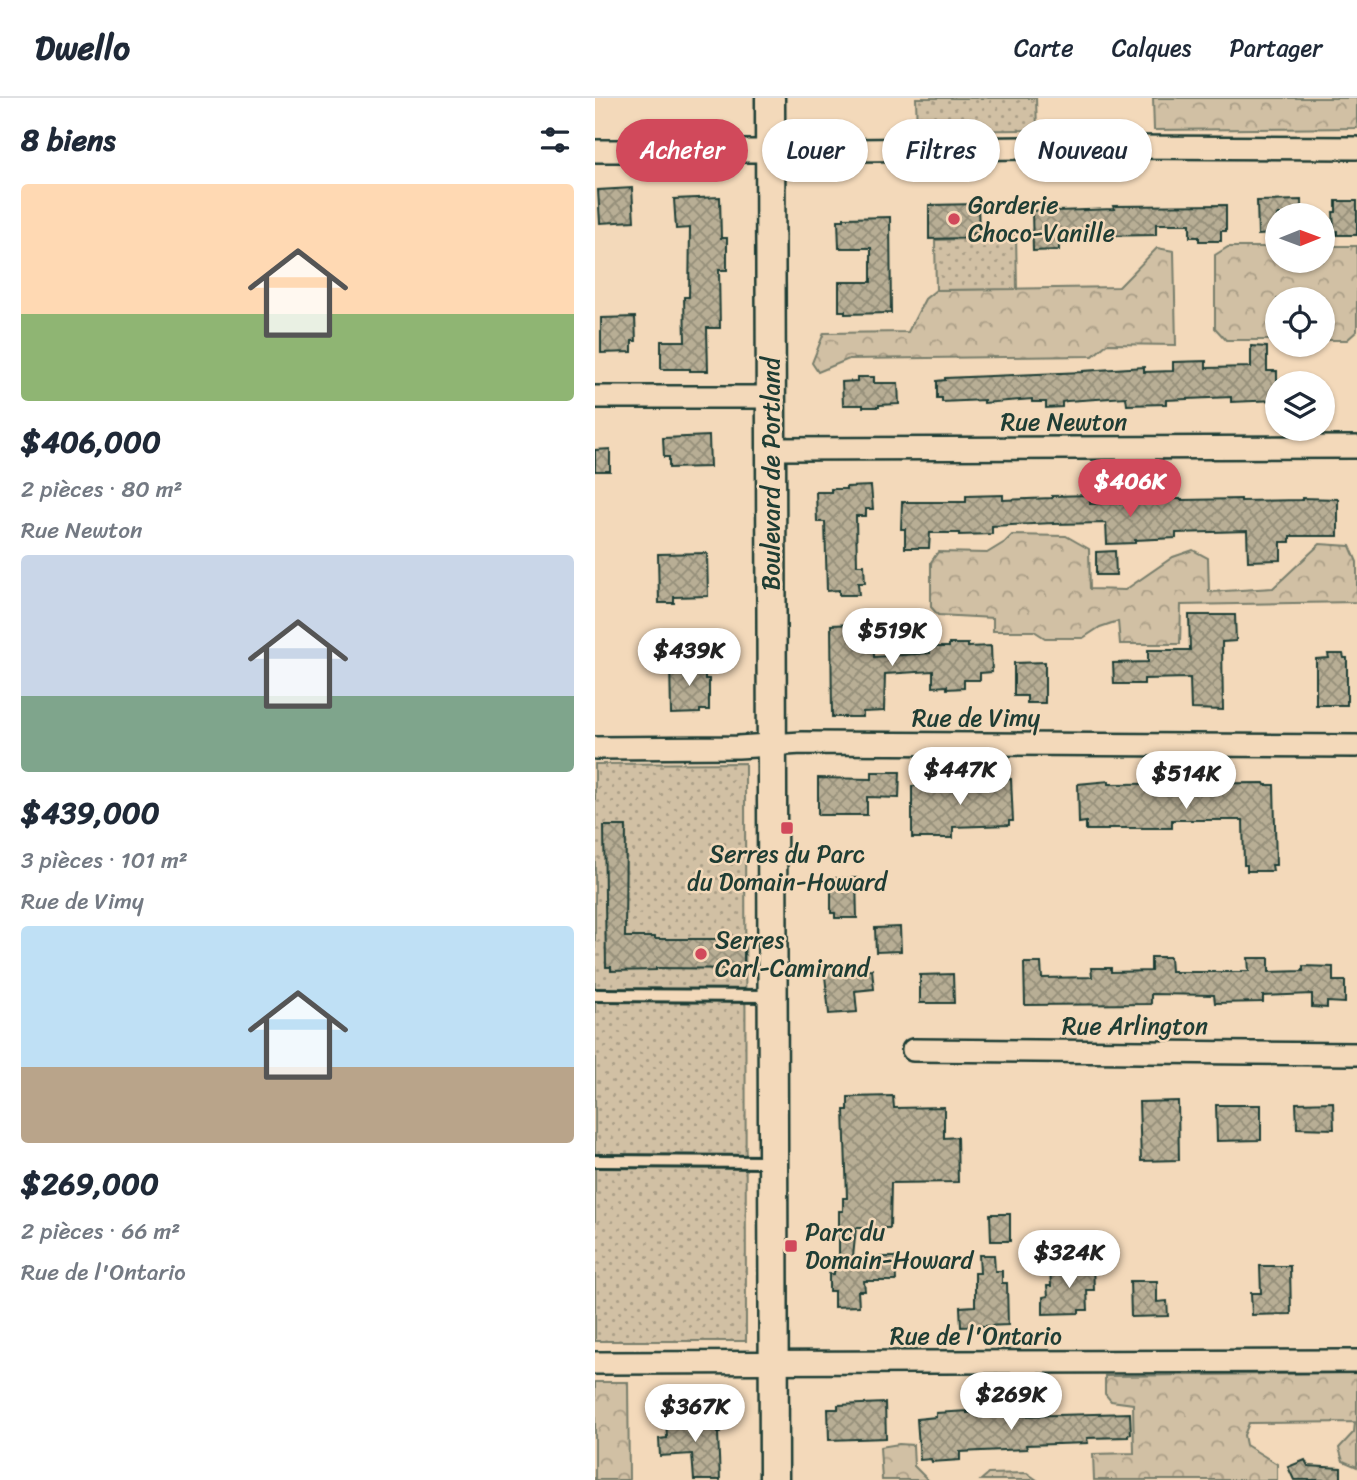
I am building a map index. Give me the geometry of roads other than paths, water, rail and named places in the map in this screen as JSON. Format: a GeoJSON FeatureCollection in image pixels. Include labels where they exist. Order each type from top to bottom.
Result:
{"type":"FeatureCollection","features":[{"type":"Feature","properties":{"kind":"main road","name":"Boulevard de Portland"},"geometry":{"type":"LineString","coordinates":[[770,98],[770,119]]}},
{"type":"Feature","properties":{"kind":"main road","name":"Boulevard de Portland"},"geometry":{"type":"LineString","coordinates":[[770,182],[774,1480]]}},
{"type":"Feature","properties":{"kind":"street"},"geometry":{"type":"LineString","coordinates":[[868,150],[1357,148]]}},
{"type":"Feature","properties":{"kind":"street"},"geometry":{"type":"LineString","coordinates":[[595,151],[762,151]]}},
{"type":"Feature","properties":{"kind":"street"},"geometry":{"type":"LineString","coordinates":[[595,397],[771,397]]}},
{"type":"Feature","properties":{"kind":"street","name":"Rue Newton"},"geometry":{"type":"LineString","coordinates":[[771,449],[1357,447]]}},
{"type":"Feature","properties":{"kind":"street","name":"Rue de Vimy"},"geometry":{"type":"LineString","coordinates":[[595,748],[738,747],[802,743],[1357,746]]}},
{"type":"Feature","properties":{"kind":"street","name":"Rue Arlington"},"geometry":{"type":"LineString","coordinates":[[913,1050],[1357,1054]]}},
{"type":"Feature","properties":{"kind":"street","name":"Rue de l'Ontario"},"geometry":{"type":"LineString","coordinates":[[595,1363],[1357,1361]]}},
{"type":"Feature","properties":{"kind":"lane"},"geometry":{"type":"LineString","coordinates":[[595,995],[772,996]]}},
{"type":"Feature","properties":{"kind":"lane"},"geometry":{"type":"LineString","coordinates":[[595,1161],[773,1162]]}},
{"type":"Feature","properties":{"kind":"place","name":"Garderie Choco-Vanille"},"geometry":{"type":"Point","coordinates":[954,219]}},
{"type":"Feature","properties":{"kind":"place","name":"Serres du Parc du Domain-Howard"},"geometry":{"type":"Point","coordinates":[787,828]}},
{"type":"Feature","properties":{"kind":"place","name":"Serres Carl-Camirand"},"geometry":{"type":"Point","coordinates":[701,954]}},
{"type":"Feature","properties":{"kind":"place","name":"Parc du Domain-Howard"},"geometry":{"type":"Point","coordinates":[791,1246]}}]}
